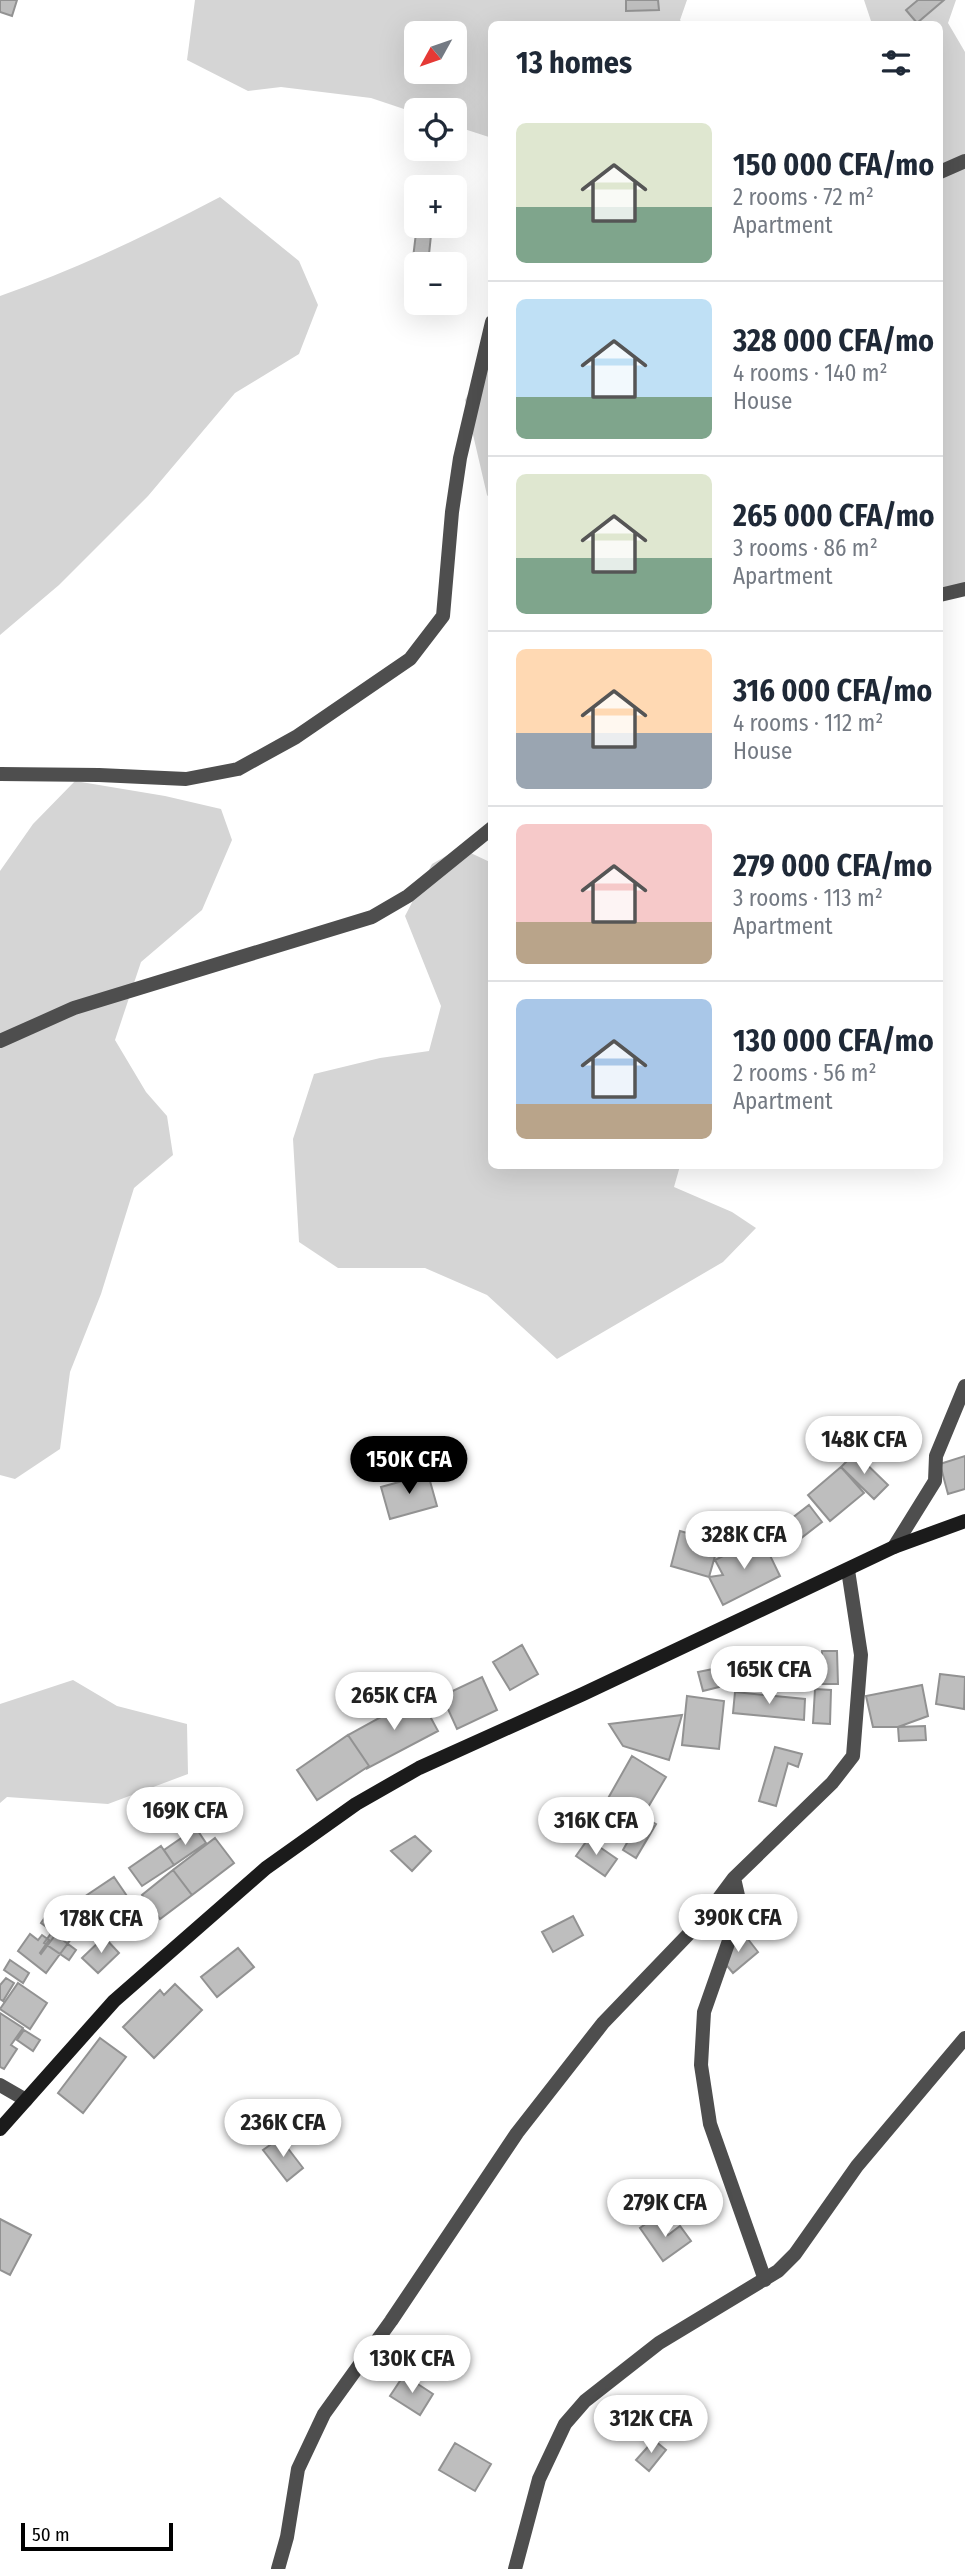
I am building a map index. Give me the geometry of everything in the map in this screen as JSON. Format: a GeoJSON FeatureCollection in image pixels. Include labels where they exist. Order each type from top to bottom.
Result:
{"type":"FeatureCollection","features":[{"type":"Feature","properties":{"kind":"street"},"geometry":{"type":"LineString","coordinates":[[943,171],[965,161]]}},
{"type":"Feature","properties":{"kind":"street"},"geometry":{"type":"LineString","coordinates":[[0,774],[186,779],[238,769],[296,737],[410,659],[443,616],[456,485],[488,340]]}},
{"type":"Feature","properties":{"kind":"street"},"geometry":{"type":"LineString","coordinates":[[943,594],[965,589]]}},
{"type":"Feature","properties":{"kind":"street"},"geometry":{"type":"LineString","coordinates":[[0,1041],[74,1008],[372,917],[408,896],[488,831]]}},
{"type":"Feature","properties":{"kind":"street"},"geometry":{"type":"LineString","coordinates":[[894,1547],[935,1480],[936,1456],[965,1386]]}},
{"type":"Feature","properties":{"kind":"street"},"geometry":{"type":"LineString","coordinates":[[0,2129],[114,2001],[266,1868],[356,1804],[419,1768],[894,1547],[965,1521]]}},
{"type":"Feature","properties":{"kind":"street"},"geometry":{"type":"LineString","coordinates":[[278,2569],[287,2537],[298,2469],[324,2414],[391,2321],[549,2089],[603,2023],[705,1917],[734,1878],[832,1783],[853,1756],[861,1655],[848,1570]]}},
{"type":"Feature","properties":{"kind":"street"},"geometry":{"type":"LineString","coordinates":[[734,1878],[739,1899],[738,1915],[704,2012],[701,2065],[710,2124],[765,2280]]}},
{"type":"Feature","properties":{"kind":"street"},"geometry":{"type":"LineString","coordinates":[[514,2569],[539,2479],[565,2424],[586,2401],[659,2343],[778,2271],[795,2253],[857,2166],[965,2038]]}},
{"type":"Feature","properties":{"kind":"street"},"geometry":{"type":"LineString","coordinates":[[0,2085],[26,2100]]}},
{"type":"Feature","properties":{"kind":"shaded area"},"geometry":{"type":"Polygon","coordinates":[[[195,0],[687,0],[681,21],[488,21],[488,137],[467,130],[467,98],[404,98],[404,109],[371,98],[281,87],[248,91],[187,60],[195,0]]]}},
{"type":"Feature","properties":{"kind":"shaded area"},"geometry":{"type":"Polygon","coordinates":[[[864,0],[956,0],[948,23],[965,52],[965,588],[943,591],[943,21],[871,21],[864,0]]]}},
{"type":"Feature","properties":{"kind":"shaded area"},"geometry":{"type":"Polygon","coordinates":[[[220,197],[299,261],[318,305],[299,354],[235,393],[148,496],[59,585],[0,635],[0,296],[112,251],[220,197]]]}},
{"type":"Feature","properties":{"kind":"shaded area"},"geometry":{"type":"Polygon","coordinates":[[[488,357],[488,496],[487,495],[465,400],[488,357]]]}},
{"type":"Feature","properties":{"kind":"shaded area"},"geometry":{"type":"Polygon","coordinates":[[[75,781],[165,796],[221,809],[232,840],[202,910],[141,962],[115,1040],[146,1092],[167,1116],[173,1155],[134,1188],[101,1294],[70,1372],[60,1449],[15,1479],[0,1475],[0,871],[33,824],[75,781]]]}},
{"type":"Feature","properties":{"kind":"shaded area"},"geometry":{"type":"Polygon","coordinates":[[[460,848],[488,861],[488,1169],[679,1169],[674,1187],[732,1212],[756,1228],[723,1262],[557,1359],[487,1295],[425,1268],[338,1268],[299,1242],[293,1139],[314,1074],[380,1058],[429,1051],[441,1006],[405,916],[432,864],[460,848]]]}},
{"type":"Feature","properties":{"kind":"shaded area"},"geometry":{"type":"Polygon","coordinates":[[[73,1680],[117,1706],[187,1724],[188,1774],[108,1804],[7,1797],[0,1803],[0,1704],[73,1680]]]}},
{"type":"Feature","properties":{"kind":"building"},"geometry":{"type":"Polygon","coordinates":[[[0,0],[17,0],[12,16],[0,12],[0,0]]]}},
{"type":"Feature","properties":{"kind":"building"},"geometry":{"type":"Polygon","coordinates":[[[626,0],[658,0],[659,10],[626,11],[626,0]]]}},
{"type":"Feature","properties":{"kind":"building"},"geometry":{"type":"Polygon","coordinates":[[[918,0],[944,0],[919,21],[915,21],[906,10],[918,0]]]}},
{"type":"Feature","properties":{"kind":"building"},"geometry":{"type":"Polygon","coordinates":[[[415,238],[431,238],[429,252],[414,252],[415,238]]]}},
{"type":"Feature","properties":{"kind":"building"},"geometry":{"type":"Polygon","coordinates":[[[855,1453],[888,1485],[874,1499],[841,1467],[855,1453]]]}},
{"type":"Feature","properties":{"kind":"building"},"geometry":{"type":"Polygon","coordinates":[[[965,1456],[965,1489],[948,1494],[940,1464],[965,1456]]]}},
{"type":"Feature","properties":{"kind":"building"},"geometry":{"type":"Polygon","coordinates":[[[841,1467],[864,1493],[830,1521],[808,1495],[841,1467]]]}},
{"type":"Feature","properties":{"kind":"building"},"geometry":{"type":"Polygon","coordinates":[[[428,1474],[437,1506],[390,1519],[381,1487],[428,1474]]]}},
{"type":"Feature","properties":{"kind":"building"},"geometry":{"type":"Polygon","coordinates":[[[809,1505],[822,1522],[800,1539],[787,1522],[809,1505]]]}},
{"type":"Feature","properties":{"kind":"building"},"geometry":{"type":"Polygon","coordinates":[[[680,1531],[719,1542],[709,1577],[671,1566],[680,1531]]]}},
{"type":"Feature","properties":{"kind":"building"},"geometry":{"type":"Polygon","coordinates":[[[761,1537],[780,1576],[723,1605],[709,1577],[723,1575],[715,1560],[761,1537]]]}},
{"type":"Feature","properties":{"kind":"building"},"geometry":{"type":"Polygon","coordinates":[[[522,1645],[538,1674],[510,1690],[493,1662],[522,1645]]]}},
{"type":"Feature","properties":{"kind":"building"},"geometry":{"type":"Polygon","coordinates":[[[806,1649],[811,1681],[759,1688],[754,1656],[806,1649]]]}},
{"type":"Feature","properties":{"kind":"building"},"geometry":{"type":"Polygon","coordinates":[[[822,1651],[837,1651],[838,1684],[822,1684],[822,1651]]]}},
{"type":"Feature","properties":{"kind":"building"},"geometry":{"type":"Polygon","coordinates":[[[747,1658],[751,1682],[728,1686],[725,1662],[747,1658]]]}},
{"type":"Feature","properties":{"kind":"building"},"geometry":{"type":"Polygon","coordinates":[[[718,1668],[723,1686],[703,1691],[698,1672],[718,1668]]]}},
{"type":"Feature","properties":{"kind":"building"},"geometry":{"type":"Polygon","coordinates":[[[940,1674],[965,1677],[964,1709],[936,1704],[940,1674]]]}},
{"type":"Feature","properties":{"kind":"building"},"geometry":{"type":"Polygon","coordinates":[[[482,1677],[497,1710],[457,1729],[442,1696],[482,1677]]]}},
{"type":"Feature","properties":{"kind":"building"},"geometry":{"type":"Polygon","coordinates":[[[922,1685],[928,1716],[898,1727],[873,1727],[866,1696],[922,1685]]]}},
{"type":"Feature","properties":{"kind":"building"},"geometry":{"type":"Polygon","coordinates":[[[815,1689],[831,1690],[830,1724],[813,1723],[815,1689]]]}},
{"type":"Feature","properties":{"kind":"building"},"geometry":{"type":"Polygon","coordinates":[[[735,1692],[805,1699],[804,1720],[733,1713],[735,1692]]]}},
{"type":"Feature","properties":{"kind":"building"},"geometry":{"type":"Polygon","coordinates":[[[419,1696],[438,1731],[368,1768],[348,1735],[419,1696]]]}},
{"type":"Feature","properties":{"kind":"building"},"geometry":{"type":"Polygon","coordinates":[[[687,1696],[724,1701],[719,1749],[682,1745],[687,1696]]]}},
{"type":"Feature","properties":{"kind":"building"},"geometry":{"type":"Polygon","coordinates":[[[682,1715],[669,1760],[623,1746],[609,1724],[682,1715]]]}},
{"type":"Feature","properties":{"kind":"building"},"geometry":{"type":"Polygon","coordinates":[[[925,1726],[926,1740],[899,1741],[898,1727],[925,1726]]]}},
{"type":"Feature","properties":{"kind":"building"},"geometry":{"type":"Polygon","coordinates":[[[348,1735],[369,1766],[317,1800],[297,1770],[348,1735]]]}},
{"type":"Feature","properties":{"kind":"building"},"geometry":{"type":"Polygon","coordinates":[[[775,1747],[802,1754],[798,1767],[788,1763],[776,1806],[759,1801],[775,1747]]]}},
{"type":"Feature","properties":{"kind":"building"},"geometry":{"type":"Polygon","coordinates":[[[632,1756],[666,1777],[635,1829],[602,1809],[632,1756]]]}},
{"type":"Feature","properties":{"kind":"building"},"geometry":{"type":"Polygon","coordinates":[[[642,1816],[656,1824],[636,1858],[623,1850],[642,1816]]]}},
{"type":"Feature","properties":{"kind":"building"},"geometry":{"type":"Polygon","coordinates":[[[196,1828],[206,1843],[174,1865],[164,1850],[196,1828]]]}},
{"type":"Feature","properties":{"kind":"building"},"geometry":{"type":"Polygon","coordinates":[[[415,1836],[431,1851],[412,1871],[391,1851],[415,1836]]]}},
{"type":"Feature","properties":{"kind":"building"},"geometry":{"type":"Polygon","coordinates":[[[215,1838],[234,1863],[192,1895],[173,1870],[215,1838]]]}},
{"type":"Feature","properties":{"kind":"building"},"geometry":{"type":"Polygon","coordinates":[[[588,1839],[617,1859],[605,1876],[576,1856],[588,1839]]]}},
{"type":"Feature","properties":{"kind":"building"},"geometry":{"type":"Polygon","coordinates":[[[161,1846],[174,1865],[142,1886],[129,1868],[161,1846]]]}},
{"type":"Feature","properties":{"kind":"building"},"geometry":{"type":"Polygon","coordinates":[[[173,1870],[192,1895],[160,1919],[142,1895],[173,1870]]]}},
{"type":"Feature","properties":{"kind":"building"},"geometry":{"type":"Polygon","coordinates":[[[114,1877],[129,1899],[99,1920],[84,1897],[114,1877]]]}},
{"type":"Feature","properties":{"kind":"building"},"geometry":{"type":"Polygon","coordinates":[[[56,1912],[76,1927],[68,1937],[71,1939],[46,1973],[18,1951],[30,1934],[38,1940],[42,1935],[49,1940],[41,1954],[56,1934],[41,1923],[48,1913],[53,1917],[56,1912]]]}},
{"type":"Feature","properties":{"kind":"building"},"geometry":{"type":"Polygon","coordinates":[[[573,1916],[583,1935],[553,1952],[542,1932],[573,1916]]]}},
{"type":"Feature","properties":{"kind":"building"},"geometry":{"type":"Polygon","coordinates":[[[52,1932],[76,1950],[69,1960],[44,1943],[52,1932]]]}},
{"type":"Feature","properties":{"kind":"building"},"geometry":{"type":"Polygon","coordinates":[[[744,1934],[758,1952],[733,1973],[718,1955],[744,1934]]]}},
{"type":"Feature","properties":{"kind":"building"},"geometry":{"type":"Polygon","coordinates":[[[104,1937],[119,1953],[98,1973],[82,1958],[104,1937]]]}},
{"type":"Feature","properties":{"kind":"building"},"geometry":{"type":"Polygon","coordinates":[[[238,1948],[254,1967],[217,1997],[201,1977],[238,1948]]]}},
{"type":"Feature","properties":{"kind":"building"},"geometry":{"type":"Polygon","coordinates":[[[10,1960],[29,1973],[23,1983],[4,1970],[10,1960]]]}},
{"type":"Feature","properties":{"kind":"building"},"geometry":{"type":"Polygon","coordinates":[[[6,1978],[14,1983],[3,2001],[0,1999],[0,1985],[6,1978]]]}},
{"type":"Feature","properties":{"kind":"building"},"geometry":{"type":"Polygon","coordinates":[[[18,1983],[47,2003],[30,2029],[0,2009],[18,1983]]]}},
{"type":"Feature","properties":{"kind":"building"},"geometry":{"type":"Polygon","coordinates":[[[175,1984],[202,2010],[154,2058],[123,2027],[160,1990],[164,1995],[175,1984]]]}},
{"type":"Feature","properties":{"kind":"building"},"geometry":{"type":"Polygon","coordinates":[[[0,2013],[23,2028],[11,2045],[17,2049],[4,2069],[0,2067],[0,2013]]]}},
{"type":"Feature","properties":{"kind":"building"},"geometry":{"type":"Polygon","coordinates":[[[24,2030],[40,2040],[33,2051],[17,2040],[24,2030]]]}},
{"type":"Feature","properties":{"kind":"building"},"geometry":{"type":"Polygon","coordinates":[[[100,2038],[126,2057],[83,2113],[58,2093],[100,2038]]]}},
{"type":"Feature","properties":{"kind":"building"},"geometry":{"type":"Polygon","coordinates":[[[280,2138],[303,2168],[287,2181],[263,2150],[280,2138]]]}},
{"type":"Feature","properties":{"kind":"building"},"geometry":{"type":"Polygon","coordinates":[[[655,2217],[668,2235],[680,2226],[691,2241],[663,2261],[640,2228],[655,2217]]]}},
{"type":"Feature","properties":{"kind":"building"},"geometry":{"type":"Polygon","coordinates":[[[0,2219],[31,2235],[10,2275],[0,2270],[0,2219]]]}},
{"type":"Feature","properties":{"kind":"building"},"geometry":{"type":"Polygon","coordinates":[[[404,2375],[433,2394],[420,2415],[390,2396],[404,2375]]]}},
{"type":"Feature","properties":{"kind":"building"},"geometry":{"type":"Polygon","coordinates":[[[654,2440],[666,2450],[649,2471],[636,2460],[654,2440]]]}},
{"type":"Feature","properties":{"kind":"building"},"geometry":{"type":"Polygon","coordinates":[[[455,2443],[491,2464],[475,2491],[439,2470],[455,2443]]]}}]}
